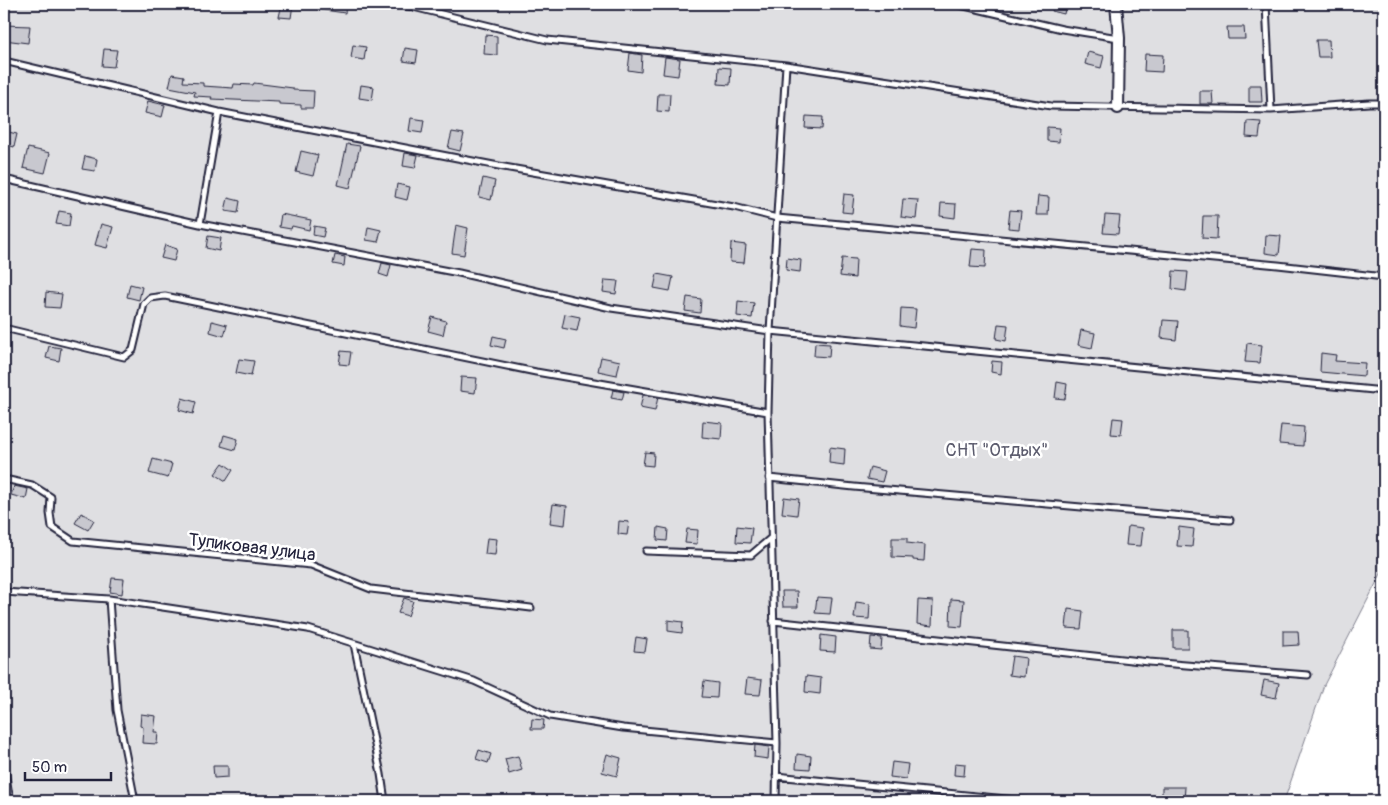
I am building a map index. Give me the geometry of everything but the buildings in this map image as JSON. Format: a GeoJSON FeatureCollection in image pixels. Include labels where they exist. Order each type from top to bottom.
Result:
{"type":"FeatureCollection","features":[{"type":"Feature","properties":{"kind":"street"},"geometry":{"type":"LineString","coordinates":[[1116,4],[1119,38],[1118,108]]}},
{"type":"Feature","properties":{"kind":"lane"},"geometry":{"type":"LineString","coordinates":[[395,4],[413,6],[548,40],[786,65],[1051,106],[1271,110],[1384,103]]}},
{"type":"Feature","properties":{"kind":"lane"},"geometry":{"type":"LineString","coordinates":[[956,4],[1062,29],[1119,38]]}},
{"type":"Feature","properties":{"kind":"lane"},"geometry":{"type":"LineString","coordinates":[[1266,4],[1271,110]]}},
{"type":"Feature","properties":{"kind":"lane"},"geometry":{"type":"LineString","coordinates":[[4,61],[219,112],[504,167],[734,206],[777,218],[1268,264],[1384,277]]}},
{"type":"Feature","properties":{"kind":"lane"},"geometry":{"type":"LineString","coordinates":[[776,801],[777,743],[768,412],[770,331],[786,65]]}},
{"type":"Feature","properties":{"kind":"lane"},"geometry":{"type":"LineString","coordinates":[[200,224],[219,112]]}},
{"type":"Feature","properties":{"kind":"lane"},"geometry":{"type":"LineString","coordinates":[[4,179],[200,224],[459,273],[611,308],[770,331],[1384,391]]}},
{"type":"Feature","properties":{"kind":"lane"},"geometry":{"type":"LineString","coordinates":[[4,328],[124,357],[133,350],[144,304],[150,298],[165,296],[536,372],[768,412]]}},
{"type":"Feature","properties":{"kind":"lane"},"geometry":{"type":"LineString","coordinates":[[769,478],[1230,520]]}},
{"type":"Feature","properties":{"kind":"lane","name":"Тупиковая улица"},"geometry":{"type":"LineString","coordinates":[[4,479],[32,486],[51,497],[50,513],[52,527],[73,540],[311,565],[371,589],[531,608]]}},
{"type":"Feature","properties":{"kind":"lane"},"geometry":{"type":"LineString","coordinates":[[646,551],[751,555],[771,538]]}},
{"type":"Feature","properties":{"kind":"lane"},"geometry":{"type":"LineString","coordinates":[[4,592],[109,599],[308,629],[474,681],[550,716],[622,728],[777,743]]}},
{"type":"Feature","properties":{"kind":"lane"},"geometry":{"type":"LineString","coordinates":[[109,599],[117,710],[135,801]]}},
{"type":"Feature","properties":{"kind":"lane"},"geometry":{"type":"LineString","coordinates":[[773,621],[1149,662],[1308,675]]}},
{"type":"Feature","properties":{"kind":"lane"},"geometry":{"type":"LineString","coordinates":[[354,644],[382,774],[385,801]]}},
{"type":"Feature","properties":{"kind":"lane"},"geometry":{"type":"LineString","coordinates":[[4,765],[10,801]]}},
{"type":"Feature","properties":{"kind":"lane"},"geometry":{"type":"LineString","coordinates":[[776,776],[1027,801]]}},
{"type":"Feature","properties":{"kind":"green space","name":"СНТ \"Отдых\""},"geometry":{"type":"Polygon","coordinates":[[[4,4],[1384,4],[1384,568],[1324,685],[1284,801],[4,801],[4,4]]]}}]}
